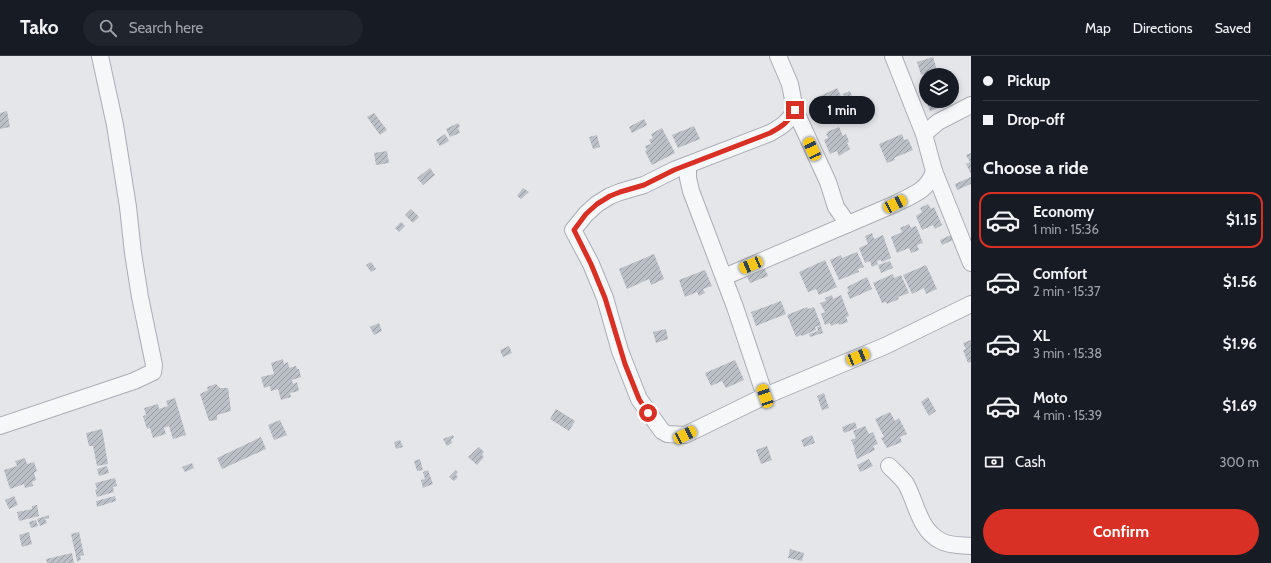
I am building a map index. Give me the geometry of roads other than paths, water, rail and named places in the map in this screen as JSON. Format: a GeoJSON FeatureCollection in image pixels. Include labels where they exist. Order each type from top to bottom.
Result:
{"type":"FeatureCollection","features":[{"type":"Feature","properties":{"kind":"street"},"geometry":{"type":"LineString","coordinates":[[0,426],[134,381],[153,372],[154,365],[139,290],[117,140],[100,56]]}},
{"type":"Feature","properties":{"kind":"street"},"geometry":{"type":"LineString","coordinates":[[778,56],[790,84],[795,110],[828,182],[836,207],[848,224]]}},
{"type":"Feature","properties":{"kind":"street"},"geometry":{"type":"LineString","coordinates":[[893,56],[924,134],[934,171],[971,263]]}},
{"type":"Feature","properties":{"kind":"street"},"geometry":{"type":"LineString","coordinates":[[924,134],[938,122],[971,105]]}},
{"type":"Feature","properties":{"kind":"street"},"geometry":{"type":"LineString","coordinates":[[795,110],[783,126],[770,133],[683,171],[610,196],[597,204],[586,214],[574,230],[591,264],[605,298],[620,351],[639,399],[662,431],[667,434],[685,435],[765,396],[885,346],[971,304]]}},
{"type":"Feature","properties":{"kind":"street"},"geometry":{"type":"LineString","coordinates":[[683,171],[724,277],[765,396]]}},
{"type":"Feature","properties":{"kind":"street"},"geometry":{"type":"LineString","coordinates":[[724,277],[916,193],[928,186],[934,171]]}},
{"type":"Feature","properties":{"kind":"street"},"geometry":{"type":"LineString","coordinates":[[889,466],[905,483],[917,512],[926,529],[933,537],[942,542],[971,546]]}}]}
